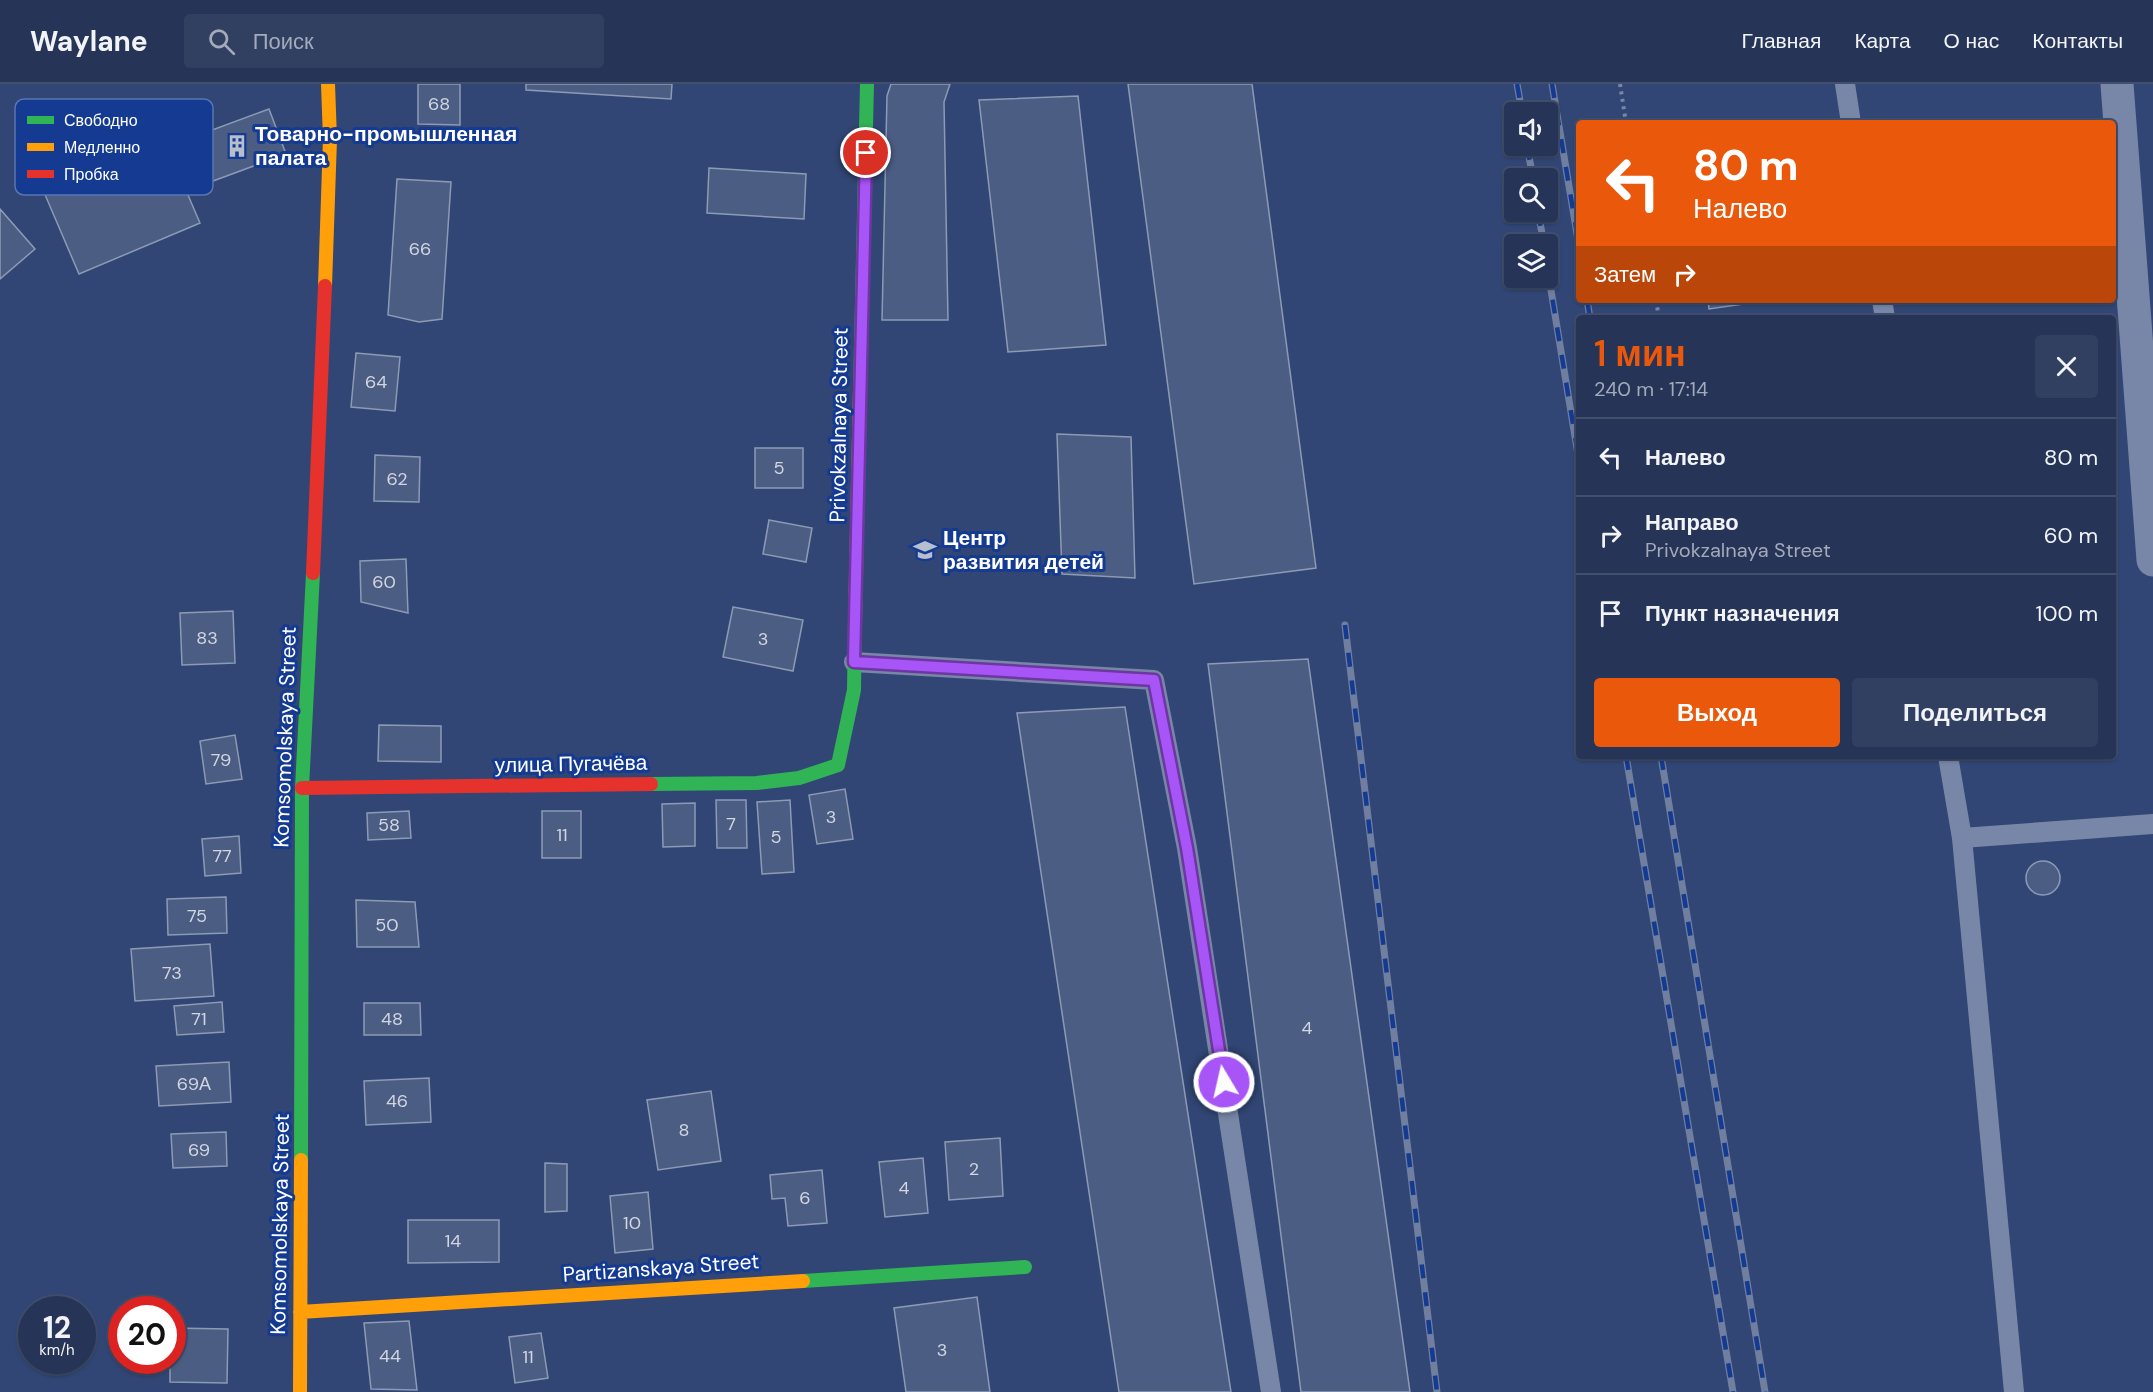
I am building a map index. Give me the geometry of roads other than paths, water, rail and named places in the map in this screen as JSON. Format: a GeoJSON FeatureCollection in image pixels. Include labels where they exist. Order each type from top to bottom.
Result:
{"type":"FeatureCollection","features":[{"type":"Feature","properties":{"kind":"street","name":"Komsomolskaya Street"},"geometry":{"type":"LineString","coordinates":[[300,1392],[302,788],[319,437],[330,139],[328,84]]}},
{"type":"Feature","properties":{"kind":"street","name":"Privokzalnaya Street"},"geometry":{"type":"LineString","coordinates":[[838,765],[854,690],[867,84]]}},
{"type":"Feature","properties":{"kind":"street"},"geometry":{"type":"LineString","coordinates":[[2117,84],[2153,560]]}},
{"type":"Feature","properties":{"kind":"street","name":"улица Пугачёва"},"geometry":{"type":"LineString","coordinates":[[302,788],[757,783],[799,778],[838,765]]}},
{"type":"Feature","properties":{"kind":"street","name":"Partizanskaya Street"},"geometry":{"type":"LineString","coordinates":[[300,1312],[1025,1267]]}},
{"type":"Feature","properties":{"kind":"lane"},"geometry":{"type":"LineString","coordinates":[[1845,84],[1851,120]]}},
{"type":"Feature","properties":{"kind":"lane"},"geometry":{"type":"LineString","coordinates":[[854,662],[1154,680],[1187,848],[1271,1392]]}},
{"type":"Feature","properties":{"kind":"lane"},"geometry":{"type":"LineString","coordinates":[[1949,759],[1962,838],[2014,1392]]}},
{"type":"Feature","properties":{"kind":"lane"},"geometry":{"type":"LineString","coordinates":[[1962,838],[2153,824]]}},
{"type":"Feature","properties":{"kind":"railway"},"geometry":{"type":"LineString","coordinates":[[1517,84],[1520,102]]}},
{"type":"Feature","properties":{"kind":"railway"},"geometry":{"type":"LineString","coordinates":[[1552,84],[1576,228]]}},
{"type":"Feature","properties":{"kind":"railway"},"geometry":{"type":"LineString","coordinates":[[1529,156],[1531,168]]}},
{"type":"Feature","properties":{"kind":"railway"},"geometry":{"type":"LineString","coordinates":[[1540,222],[1542,234]]}},
{"type":"Feature","properties":{"kind":"railway"},"geometry":{"type":"LineString","coordinates":[[1551,288],[1576,443]]}},
{"type":"Feature","properties":{"kind":"railway"},"geometry":{"type":"LineString","coordinates":[[1588,303],[1590,315]]}},
{"type":"Feature","properties":{"kind":"railway"},"geometry":{"type":"LineString","coordinates":[[1345,625],[1437,1392]]}},
{"type":"Feature","properties":{"kind":"railway"},"geometry":{"type":"LineString","coordinates":[[1627,759],[1733,1392]]}},
{"type":"Feature","properties":{"kind":"railway"},"geometry":{"type":"LineString","coordinates":[[1661,759],[1765,1392]]}},
{"type":"Feature","properties":{"kind":"place","name":"Товарно-промышленная палата"},"geometry":{"type":"Point","coordinates":[237,146]}},
{"type":"Feature","properties":{"kind":"place","name":"Центр развития детей"},"geometry":{"type":"Point","coordinates":[925,550]}}]}
